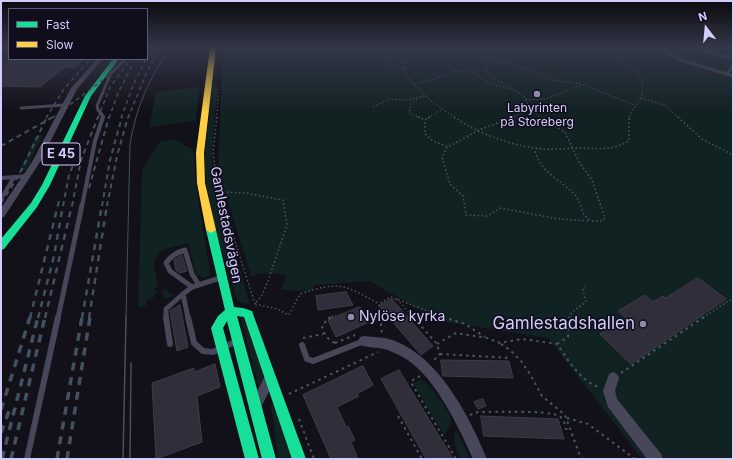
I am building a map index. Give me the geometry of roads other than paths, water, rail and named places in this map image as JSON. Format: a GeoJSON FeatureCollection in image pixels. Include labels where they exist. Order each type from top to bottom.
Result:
{"type":"FeatureCollection","features":[{"type":"Feature","properties":{"kind":"main road","name":"E 45"},"geometry":{"type":"LineString","coordinates":[[1,232],[24,202],[41,176],[78,98],[89,82],[100,69]]}},
{"type":"Feature","properties":{"kind":"main road","name":"E 45"},"geometry":{"type":"LineString","coordinates":[[1,246],[34,205],[46,186],[88,96],[108,69]]}},
{"type":"Feature","properties":{"kind":"main road","name":"Gamlestadsvägen"},"geometry":{"type":"LineString","coordinates":[[211,69],[200,166],[204,199],[237,341],[269,459]]}},
{"type":"Feature","properties":{"kind":"main road"},"geometry":{"type":"LineString","coordinates":[[252,459],[217,328],[223,316],[230,312],[240,310],[248,314],[299,459]]}},
{"type":"Feature","properties":{"kind":"street"},"geometry":{"type":"LineString","coordinates":[[1,215],[28,176],[64,105],[79,82],[90,69]]}},
{"type":"Feature","properties":{"kind":"street"},"geometry":{"type":"LineString","coordinates":[[364,341],[382,342],[394,346],[404,351],[427,371],[443,390],[457,411],[480,459]]}},
{"type":"Feature","properties":{"kind":"street"},"geometry":{"type":"LineString","coordinates":[[254,408],[270,378]]}},
{"type":"Feature","properties":{"kind":"street"},"geometry":{"type":"LineString","coordinates":[[611,383],[608,394],[612,403],[656,459]]}},
{"type":"Feature","properties":{"kind":"lane"},"geometry":{"type":"LineString","coordinates":[[27,459],[77,228],[86,179],[95,141],[103,116],[97,106],[111,73],[115,69]]}},
{"type":"Feature","properties":{"kind":"lane"},"geometry":{"type":"LineString","coordinates":[[712,69],[733,76]]}},
{"type":"Feature","properties":{"kind":"lane"},"geometry":{"type":"LineString","coordinates":[[727,74],[730,69]]}},
{"type":"Feature","properties":{"kind":"lane"},"geometry":{"type":"LineString","coordinates":[[21,108],[64,105]]}},
{"type":"Feature","properties":{"kind":"lane"},"geometry":{"type":"LineString","coordinates":[[1,178],[28,176]]}},
{"type":"Feature","properties":{"kind":"lane"},"geometry":{"type":"LineString","coordinates":[[1,199],[14,177]]}},
{"type":"Feature","properties":{"kind":"lane"},"geometry":{"type":"LineString","coordinates":[[192,287],[188,281],[172,273],[167,268],[166,262],[170,256],[178,251],[185,250],[187,252],[192,274],[198,285]]}},
{"type":"Feature","properties":{"kind":"lane"},"geometry":{"type":"LineString","coordinates":[[170,344],[167,330],[166,309],[192,287],[222,278]]}},
{"type":"Feature","properties":{"kind":"lane"},"geometry":{"type":"LineString","coordinates":[[183,294],[194,343],[198,350],[210,352],[223,348],[237,341]]}},
{"type":"Feature","properties":{"kind":"lane"},"geometry":{"type":"LineString","coordinates":[[302,346],[308,359],[313,361],[352,344],[364,341]]}},
{"type":"Feature","properties":{"kind":"tram line"},"geometry":{"type":"LineString","coordinates":[[126,318],[130,144],[136,118],[144,94],[157,69]]}},
{"type":"Feature","properties":{"kind":"tram line"},"geometry":{"type":"LineString","coordinates":[[123,459],[126,317]]}},
{"type":"Feature","properties":{"kind":"tram line"},"geometry":{"type":"LineString","coordinates":[[130,459],[131,363]]}},
{"type":"Feature","properties":{"kind":"railway"},"geometry":{"type":"LineString","coordinates":[[46,118],[64,89],[81,69]]}},
{"type":"Feature","properties":{"kind":"railway"},"geometry":{"type":"LineString","coordinates":[[52,118],[117,69]]}},
{"type":"Feature","properties":{"kind":"railway"},"geometry":{"type":"LineString","coordinates":[[98,118],[110,87],[123,69]]}},
{"type":"Feature","properties":{"kind":"railway"},"geometry":{"type":"LineString","coordinates":[[109,118],[118,93],[130,69]]}},
{"type":"Feature","properties":{"kind":"railway"},"geometry":{"type":"LineString","coordinates":[[121,118],[141,69]]}},
{"type":"Feature","properties":{"kind":"railway"},"geometry":{"type":"LineString","coordinates":[[128,118],[148,69]]}},
{"type":"Feature","properties":{"kind":"railway"},"geometry":{"type":"LineString","coordinates":[[45,122],[47,117]]}},
{"type":"Feature","properties":{"kind":"railway"},"geometry":{"type":"LineString","coordinates":[[45,122],[53,117]]}},
{"type":"Feature","properties":{"kind":"railway"},"geometry":{"type":"LineString","coordinates":[[72,206],[81,160],[98,117]]}},
{"type":"Feature","properties":{"kind":"railway"},"geometry":{"type":"LineString","coordinates":[[89,188],[109,117]]}},
{"type":"Feature","properties":{"kind":"railway"},"geometry":{"type":"LineString","coordinates":[[102,206],[110,160],[122,117]]}},
{"type":"Feature","properties":{"kind":"railway"},"geometry":{"type":"LineString","coordinates":[[107,206],[117,156],[128,117]]}},
{"type":"Feature","properties":{"kind":"railway"},"geometry":{"type":"LineString","coordinates":[[1,146],[45,122]]}},
{"type":"Feature","properties":{"kind":"railway"},"geometry":{"type":"LineString","coordinates":[[1,203],[19,175],[45,122]]}},
{"type":"Feature","properties":{"kind":"railway"},"geometry":{"type":"LineString","coordinates":[[63,206],[69,175],[80,149]]}},
{"type":"Feature","properties":{"kind":"railway"},"geometry":{"type":"LineString","coordinates":[[58,206],[59,200]]}},
{"type":"Feature","properties":{"kind":"railway"},"geometry":{"type":"LineString","coordinates":[[30,318],[58,205]]}},
{"type":"Feature","properties":{"kind":"railway"},"geometry":{"type":"LineString","coordinates":[[38,318],[54,256],[63,205]]}},
{"type":"Feature","properties":{"kind":"railway"},"geometry":{"type":"LineString","coordinates":[[45,318],[72,205]]}},
{"type":"Feature","properties":{"kind":"railway"},"geometry":{"type":"LineString","coordinates":[[82,318],[102,205]]}},
{"type":"Feature","properties":{"kind":"railway"},"geometry":{"type":"LineString","coordinates":[[89,318],[107,205]]}},
{"type":"Feature","properties":{"kind":"railway"},"geometry":{"type":"LineString","coordinates":[[1,410],[30,317]]}},
{"type":"Feature","properties":{"kind":"railway"},"geometry":{"type":"LineString","coordinates":[[2,459],[38,317]]}},
{"type":"Feature","properties":{"kind":"railway"},"geometry":{"type":"LineString","coordinates":[[11,459],[45,317]]}},
{"type":"Feature","properties":{"kind":"railway"},"geometry":{"type":"LineString","coordinates":[[57,459],[82,317]]}},
{"type":"Feature","properties":{"kind":"railway"},"geometry":{"type":"LineString","coordinates":[[67,459],[90,317]]}},
{"type":"Feature","properties":{"kind":"railway"},"geometry":{"type":"LineString","coordinates":[[1,433],[9,411]]}},
{"type":"Feature","properties":{"kind":"place","name":"Labyrinten på Storeberg"},"geometry":{"type":"Point","coordinates":[537,94]}},
{"type":"Feature","properties":{"kind":"place","name":"Nylöse kyrka"},"geometry":{"type":"Point","coordinates":[351,317]}},
{"type":"Feature","properties":{"kind":"place","name":"Gamlestadshallen"},"geometry":{"type":"Point","coordinates":[643,324]}}]}
